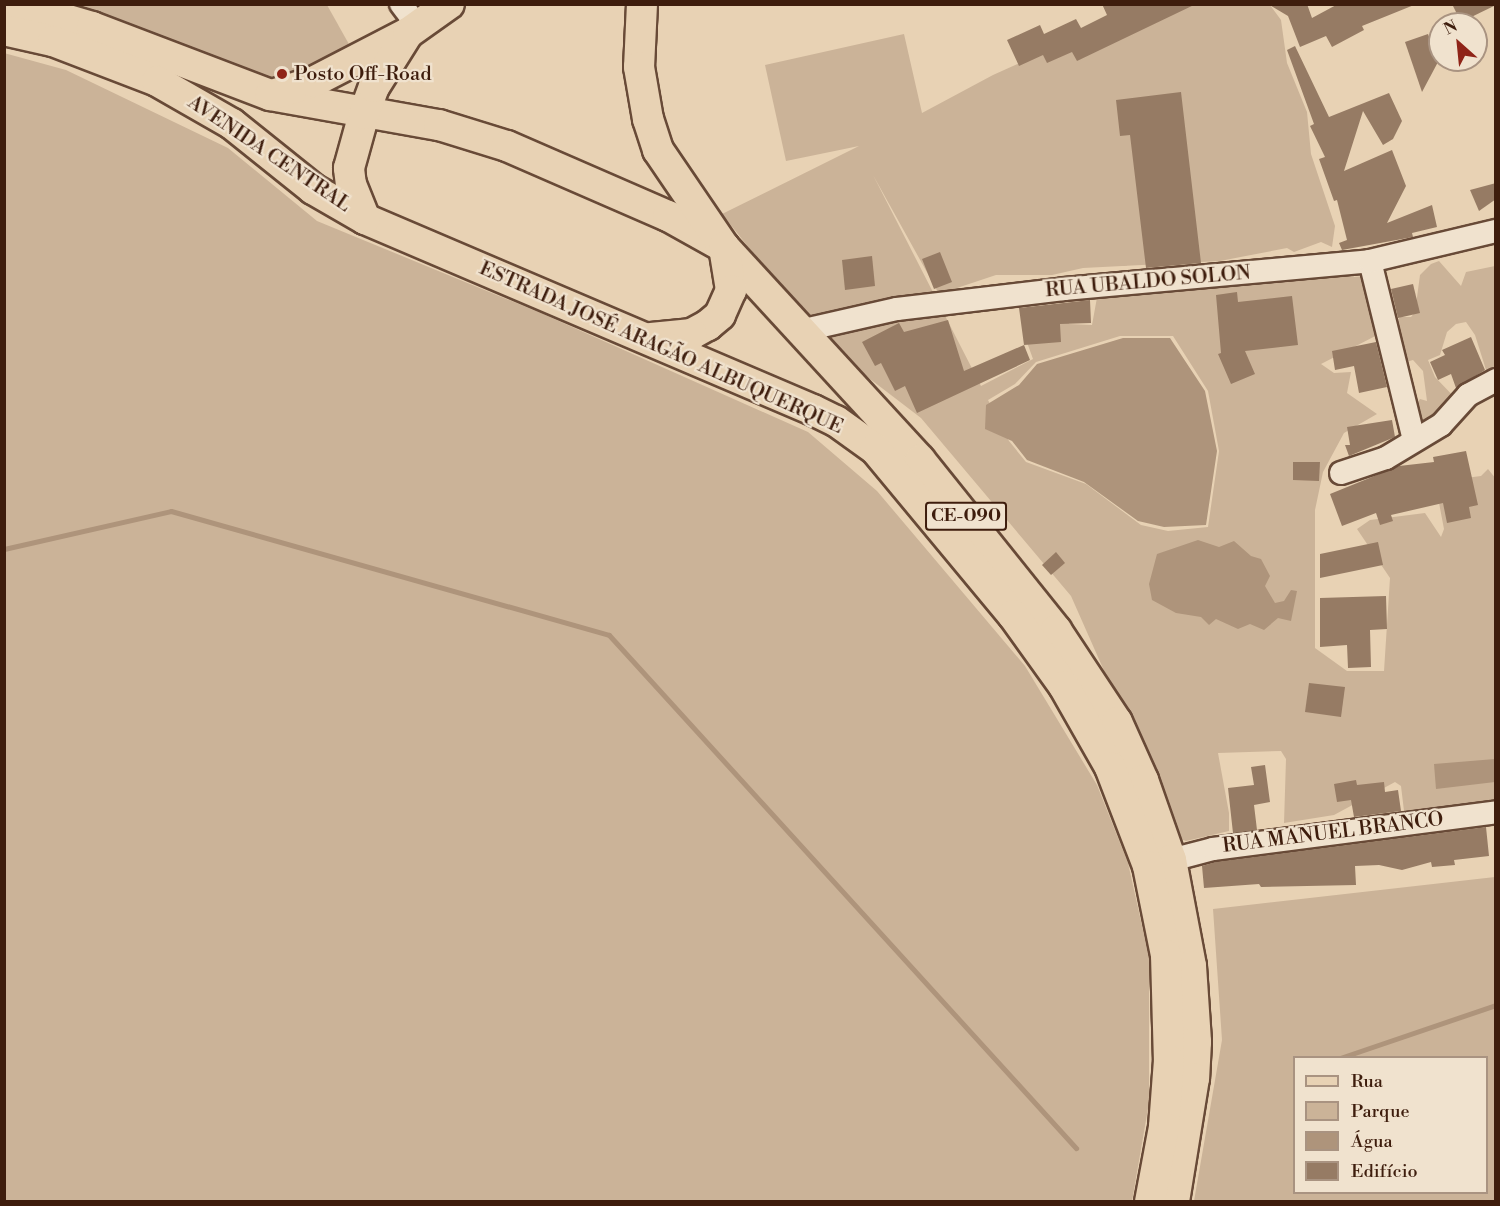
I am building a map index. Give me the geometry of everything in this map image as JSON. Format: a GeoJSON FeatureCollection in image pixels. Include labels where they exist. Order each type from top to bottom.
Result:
{"type":"FeatureCollection","features":[{"type":"Feature","properties":{"kind":"main road","name":"AVENIDA CENTRAL"},"geometry":{"type":"LineString","coordinates":[[13,4],[92,27],[270,95],[364,114]]}},
{"type":"Feature","properties":{"kind":"main road"},"geometry":{"type":"LineString","coordinates":[[270,95],[313,82],[408,21],[449,4]]}},
{"type":"Feature","properties":{"kind":"main road"},"geometry":{"type":"LineString","coordinates":[[642,4],[640,88],[658,150],[724,247],[731,290],[720,315],[692,334],[645,338]]}},
{"type":"Feature","properties":{"kind":"main road"},"geometry":{"type":"LineString","coordinates":[[365,219],[351,185],[349,168],[364,114],[408,21]]}},
{"type":"Feature","properties":{"kind":"main road","name":"AVENIDA CENTRAL"},"geometry":{"type":"LineString","coordinates":[[4,30],[52,41],[157,81],[232,124],[313,189],[365,219]]}},
{"type":"Feature","properties":{"kind":"main road","name":"ESTRADA JOSÉ ARAGÃO ALBUQUERQUE"},"geometry":{"type":"LineString","coordinates":[[364,114],[439,125],[507,146],[668,216],[724,247],[920,460],[1088,675],[1130,751],[1171,860],[1186,930],[1196,1042],[1192,1098],[1174,1202]]}},
{"type":"Feature","properties":{"kind":"main road","name":"ESTRADA JOSÉ ARAGÃO ALBUQUERQUE"},"geometry":{"type":"LineString","coordinates":[[365,219],[836,421],[875,449],[1012,615],[1088,725],[1124,800],[1148,866],[1166,955],[1169,1060],[1166,1109],[1150,1202]]}},
{"type":"Feature","properties":{"kind":"street","name":"RUA UBALDO SOLON"},"geometry":{"type":"LineString","coordinates":[[800,331],[897,309],[1064,289],[1370,261],[1496,231]]}},
{"type":"Feature","properties":{"kind":"street"},"geometry":{"type":"LineString","coordinates":[[1370,261],[1414,440]]}},
{"type":"Feature","properties":{"kind":"street"},"geometry":{"type":"LineString","coordinates":[[1341,473],[1386,458],[1441,425],[1483,384],[1496,380]]}},
{"type":"Feature","properties":{"kind":"street","name":"RUA MANUEL BRANCO"},"geometry":{"type":"LineString","coordinates":[[1171,860],[1213,849],[1496,812]]}},
{"type":"Feature","properties":{"kind":"green space"},"geometry":{"type":"Polygon","coordinates":[[[44,5],[327,5],[350,46],[291,77],[266,77],[44,5]]]}},
{"type":"Feature","properties":{"kind":"green space"},"geometry":{"type":"Polygon","coordinates":[[[1140,5],[1270,5],[1281,20],[1287,63],[1307,112],[1311,154],[1335,226],[1332,247],[1321,242],[1294,252],[1287,248],[1220,261],[1083,268],[1052,275],[996,275],[939,294],[873,175],[981,386],[1033,359],[1024,334],[1067,312],[1069,324],[1092,325],[1098,292],[1349,265],[1354,277],[1367,276],[1385,331],[1321,364],[1334,373],[1351,372],[1347,393],[1377,414],[1344,433],[1323,472],[1315,510],[1315,648],[1347,671],[1384,671],[1390,578],[1357,529],[1370,520],[1425,513],[1441,537],[1444,529],[1435,482],[1481,476],[1488,469],[1496,479],[1495,800],[1404,811],[1401,786],[1395,782],[1334,815],[1284,823],[1286,759],[1281,751],[1218,753],[1229,813],[1229,831],[1186,841],[1178,838],[1071,596],[921,418],[827,346],[722,214],[859,146],[786,161],[765,65],[904,34],[922,113],[993,75],[1096,29],[1140,5]],[[1120,336],[1036,362],[1015,384],[988,400],[1009,441],[1026,462],[1086,484],[1141,525],[1168,531],[1208,527],[1219,451],[1208,391],[1173,336],[1120,336]]]}},
{"type":"Feature","properties":{"kind":"green space"},"geometry":{"type":"Polygon","coordinates":[[[4,53],[66,70],[228,148],[317,221],[543,314],[808,432],[877,491],[1025,666],[1097,785],[1128,863],[1149,957],[1149,1103],[1132,1201],[5,1201],[4,53]]]}},
{"type":"Feature","properties":{"kind":"green space"},"geometry":{"type":"Polygon","coordinates":[[[1439,261],[1461,286],[1466,272],[1495,266],[1495,376],[1487,373],[1475,335],[1466,322],[1456,324],[1447,332],[1440,355],[1428,360],[1435,377],[1459,402],[1416,431],[1415,406],[1420,399],[1427,401],[1423,371],[1413,360],[1400,364],[1390,331],[1400,317],[1411,317],[1415,312],[1420,275],[1431,264],[1439,261]]]}},
{"type":"Feature","properties":{"kind":"green space"},"geometry":{"type":"Polygon","coordinates":[[[1495,877],[1495,1201],[1194,1201],[1222,1040],[1213,909],[1495,877]]]}},
{"type":"Feature","properties":{"kind":"water"},"geometry":{"type":"Polygon","coordinates":[[[1123,338],[1170,338],[1205,391],[1217,451],[1206,525],[1164,527],[1138,521],[1084,482],[1027,460],[1012,441],[985,429],[986,405],[1019,385],[1037,364],[1123,338]]]}},
{"type":"Feature","properties":{"kind":"water"},"geometry":{"type":"Polygon","coordinates":[[[1198,540],[1219,547],[1234,541],[1251,556],[1261,559],[1270,576],[1265,586],[1275,603],[1284,601],[1291,590],[1297,591],[1291,621],[1278,618],[1264,630],[1250,624],[1238,629],[1216,619],[1209,625],[1201,617],[1176,613],[1152,600],[1149,584],[1157,554],[1198,540]]]}},
{"type":"Feature","properties":{"kind":"water"},"geometry":{"type":"Polygon","coordinates":[[[1495,759],[1495,782],[1436,789],[1434,764],[1495,759]]]}},
{"type":"Feature","properties":{"kind":"building"},"geometry":{"type":"Polygon","coordinates":[[[1102,4],[1196,4],[1077,61],[1072,52],[1047,63],[1043,55],[1019,66],[1007,40],[1040,25],[1044,34],[1076,19],[1081,28],[1107,15],[1102,4]]]}},
{"type":"Feature","properties":{"kind":"building"},"geometry":{"type":"Polygon","coordinates":[[[1268,4],[1307,4],[1312,18],[1338,4],[1414,5],[1362,26],[1364,30],[1332,47],[1326,36],[1300,47],[1288,16],[1268,4]]]}},
{"type":"Feature","properties":{"kind":"building"},"geometry":{"type":"Polygon","coordinates":[[[1452,4],[1496,4],[1482,12],[1456,12],[1452,4]]]}},
{"type":"Feature","properties":{"kind":"building"},"geometry":{"type":"Polygon","coordinates":[[[1428,34],[1428,72],[1433,72],[1422,92],[1405,42],[1428,34]]]}},
{"type":"Feature","properties":{"kind":"building"},"geometry":{"type":"Polygon","coordinates":[[[1295,46],[1329,117],[1389,93],[1402,121],[1393,139],[1383,145],[1363,111],[1344,171],[1392,150],[1406,186],[1387,223],[1432,205],[1437,227],[1412,233],[1413,237],[1342,250],[1339,243],[1347,240],[1337,200],[1334,201],[1319,159],[1325,157],[1310,126],[1314,124],[1287,50],[1295,46]]]}},
{"type":"Feature","properties":{"kind":"building"},"geometry":{"type":"Polygon","coordinates":[[[1181,92],[1201,263],[1146,268],[1130,135],[1120,136],[1116,100],[1181,92]]]}},
{"type":"Feature","properties":{"kind":"building"},"geometry":{"type":"Polygon","coordinates":[[[1496,183],[1496,199],[1479,211],[1470,190],[1496,183]]]}},
{"type":"Feature","properties":{"kind":"building"},"geometry":{"type":"Polygon","coordinates":[[[940,252],[952,282],[934,289],[922,259],[940,252]]]}},
{"type":"Feature","properties":{"kind":"building"},"geometry":{"type":"Polygon","coordinates":[[[872,256],[875,286],[845,290],[842,260],[872,256]]]}},
{"type":"Feature","properties":{"kind":"building"},"geometry":{"type":"Polygon","coordinates":[[[1413,284],[1420,313],[1398,318],[1391,289],[1413,284]]]}},
{"type":"Feature","properties":{"kind":"building"},"geometry":{"type":"Polygon","coordinates":[[[1237,292],[1238,302],[1292,296],[1298,345],[1245,351],[1255,374],[1231,384],[1218,354],[1221,353],[1216,295],[1237,292]]]}},
{"type":"Feature","properties":{"kind":"building"},"geometry":{"type":"Polygon","coordinates":[[[1090,300],[1091,323],[1060,324],[1061,342],[1024,345],[1019,308],[1090,300]]]}},
{"type":"Feature","properties":{"kind":"building"},"geometry":{"type":"Polygon","coordinates":[[[948,320],[964,371],[1024,345],[1030,360],[917,413],[905,386],[895,391],[881,363],[875,366],[862,342],[899,323],[904,332],[948,320]]]}},
{"type":"Feature","properties":{"kind":"building"},"geometry":{"type":"Polygon","coordinates":[[[1471,337],[1485,370],[1456,388],[1451,374],[1438,380],[1430,362],[1445,355],[1442,350],[1471,337]]]}},
{"type":"Feature","properties":{"kind":"building"},"geometry":{"type":"Polygon","coordinates":[[[1376,342],[1387,387],[1359,393],[1354,366],[1335,370],[1332,351],[1376,342]]]}},
{"type":"Feature","properties":{"kind":"building"},"geometry":{"type":"Polygon","coordinates":[[[1392,420],[1395,437],[1349,456],[1345,445],[1350,445],[1347,427],[1392,420]]]}},
{"type":"Feature","properties":{"kind":"building"},"geometry":{"type":"Polygon","coordinates":[[[1466,451],[1478,505],[1469,507],[1471,518],[1447,523],[1443,503],[1391,515],[1393,521],[1380,525],[1376,513],[1342,526],[1330,494],[1399,466],[1434,462],[1433,457],[1466,451]]]}},
{"type":"Feature","properties":{"kind":"building"},"geometry":{"type":"Polygon","coordinates":[[[1293,462],[1320,462],[1319,481],[1293,480],[1293,462]]]}},
{"type":"Feature","properties":{"kind":"building"},"geometry":{"type":"Polygon","coordinates":[[[1378,542],[1383,565],[1320,578],[1320,554],[1378,542]]]}},
{"type":"Feature","properties":{"kind":"building"},"geometry":{"type":"Polygon","coordinates":[[[1056,552],[1065,563],[1051,575],[1042,565],[1056,552]]]}},
{"type":"Feature","properties":{"kind":"building"},"geometry":{"type":"Polygon","coordinates":[[[1386,596],[1387,629],[1370,630],[1371,667],[1348,668],[1347,645],[1320,647],[1320,598],[1386,596]]]}},
{"type":"Feature","properties":{"kind":"building"},"geometry":{"type":"Polygon","coordinates":[[[1309,683],[1345,687],[1341,717],[1305,712],[1309,683]]]}},
{"type":"Feature","properties":{"kind":"building"},"geometry":{"type":"Polygon","coordinates":[[[1265,765],[1270,802],[1254,805],[1257,830],[1233,833],[1228,788],[1254,785],[1251,767],[1265,765]]]}},
{"type":"Feature","properties":{"kind":"building"},"geometry":{"type":"Polygon","coordinates":[[[1356,780],[1357,785],[1384,782],[1385,792],[1398,790],[1401,811],[1354,817],[1351,800],[1337,802],[1334,784],[1356,780]]]}},
{"type":"Feature","properties":{"kind":"building"},"geometry":{"type":"Polygon","coordinates":[[[1486,827],[1489,856],[1454,860],[1455,865],[1432,867],[1431,862],[1402,870],[1379,865],[1355,866],[1356,885],[1261,887],[1259,884],[1204,888],[1202,866],[1216,862],[1486,827]]]}},
{"type":"Feature","properties":{"kind":"waterway"},"geometry":{"type":"LineString","coordinates":[[4,549],[171,511],[609,635],[1076,1148]]}},
{"type":"Feature","properties":{"kind":"waterway"},"geometry":{"type":"LineString","coordinates":[[1346,1056],[1496,1005]]}},
{"type":"Feature","properties":{"kind":"place","name":"Posto Off-Road"},"geometry":{"type":"Point","coordinates":[282,74]}}]}
